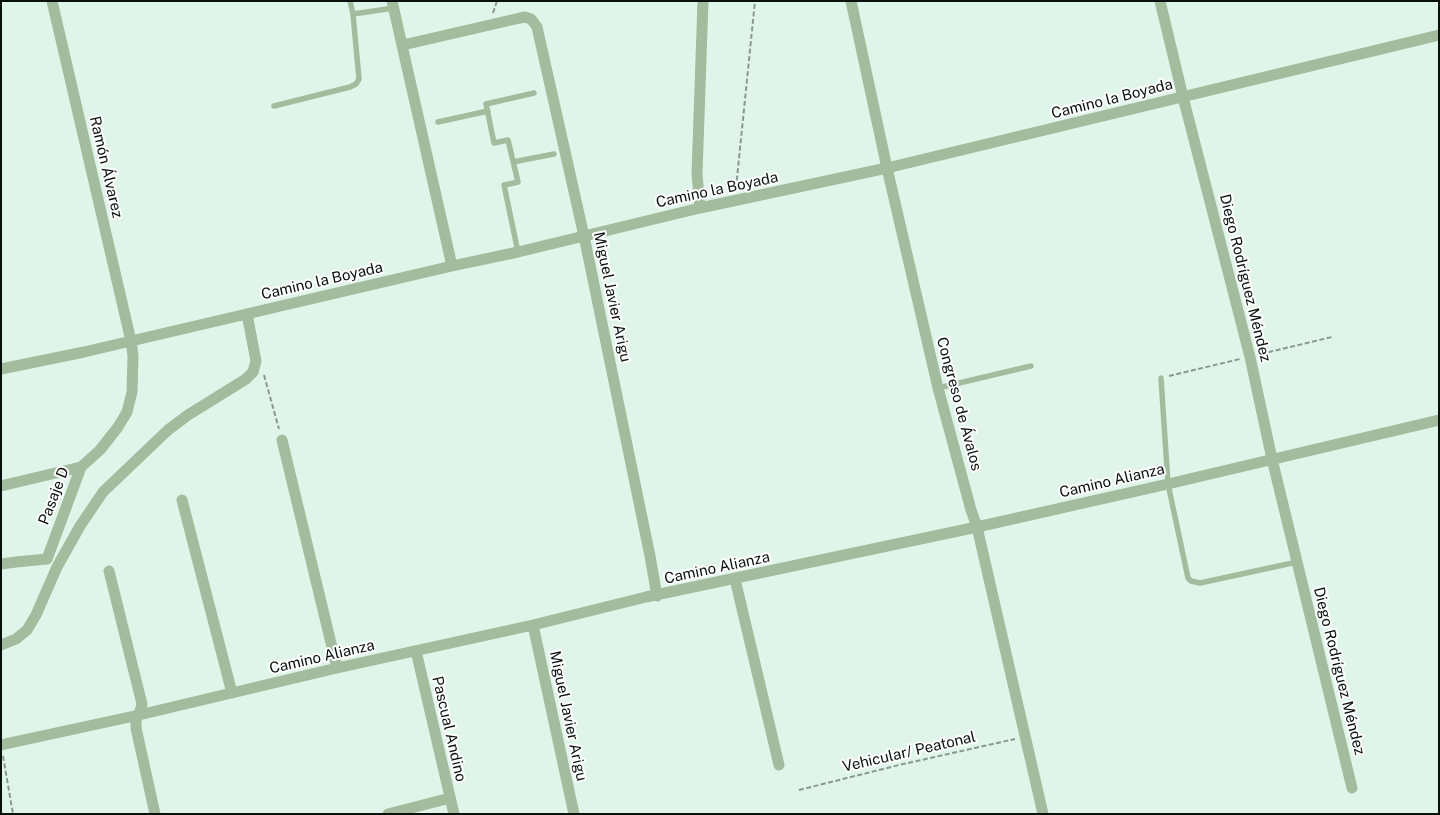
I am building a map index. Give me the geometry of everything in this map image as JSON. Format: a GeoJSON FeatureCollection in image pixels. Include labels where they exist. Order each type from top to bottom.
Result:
{"type":"FeatureCollection","features":[{"type":"Feature","properties":{"kind":"street","name":"Ramón Álvarez"},"geometry":{"type":"LineString","coordinates":[[52,1],[131,340]]}},
{"type":"Feature","properties":{"kind":"street"},"geometry":{"type":"LineString","coordinates":[[700,208],[697,174],[703,1]]}},
{"type":"Feature","properties":{"kind":"street","name":"Congreso de Ávalos"},"geometry":{"type":"LineString","coordinates":[[851,1],[887,168],[938,388],[971,510],[978,527],[1043,814]]}},
{"type":"Feature","properties":{"kind":"street","name":"Diego Rodríguez Méndez"},"geometry":{"type":"LineString","coordinates":[[1160,1],[1250,356],[1296,562],[1352,788]]}},
{"type":"Feature","properties":{"kind":"street"},"geometry":{"type":"LineString","coordinates":[[393,4],[452,266]]}},
{"type":"Feature","properties":{"kind":"street","name":"Miguel Javier Arigu"},"geometry":{"type":"LineString","coordinates":[[402,45],[525,17],[531,19],[537,27],[584,236],[657,596]]}},
{"type":"Feature","properties":{"kind":"street","name":"Camino la Boyada"},"geometry":{"type":"LineString","coordinates":[[1,369],[84,352],[700,208],[887,168],[1439,35]]}},
{"type":"Feature","properties":{"kind":"street"},"geometry":{"type":"LineString","coordinates":[[1,645],[16,639],[27,630],[36,615],[57,567],[80,526],[103,492],[168,430],[188,414],[246,379],[253,372],[256,361],[247,314]]}},
{"type":"Feature","properties":{"kind":"street","name":"Pasaje D"},"geometry":{"type":"LineString","coordinates":[[47,559],[81,467],[100,450],[127,412],[132,392],[133,356],[131,340]]}},
{"type":"Feature","properties":{"kind":"street","name":"Camino Alianza"},"geometry":{"type":"LineString","coordinates":[[2,750],[139,715],[338,668],[657,596],[978,527],[1439,420]]}},
{"type":"Feature","properties":{"kind":"street"},"geometry":{"type":"LineString","coordinates":[[282,440],[338,668]]}},
{"type":"Feature","properties":{"kind":"street"},"geometry":{"type":"LineString","coordinates":[[1,486],[81,467]]}},
{"type":"Feature","properties":{"kind":"street"},"geometry":{"type":"LineString","coordinates":[[182,500],[232,693]]}},
{"type":"Feature","properties":{"kind":"street"},"geometry":{"type":"LineString","coordinates":[[1,564],[47,559],[57,567]]}},
{"type":"Feature","properties":{"kind":"street"},"geometry":{"type":"LineString","coordinates":[[108,571],[142,704],[136,720],[136,728],[155,814]]}},
{"type":"Feature","properties":{"kind":"street"},"geometry":{"type":"LineString","coordinates":[[735,579],[779,765]]}},
{"type":"Feature","properties":{"kind":"street","name":"Miguel Javier Arigu"},"geometry":{"type":"LineString","coordinates":[[533,625],[574,814]]}},
{"type":"Feature","properties":{"kind":"street","name":"Pascual Andino"},"geometry":{"type":"LineString","coordinates":[[416,651],[454,814]]}},
{"type":"Feature","properties":{"kind":"street"},"geometry":{"type":"LineString","coordinates":[[388,814],[450,798]]}},
{"type":"Feature","properties":{"kind":"lane"},"geometry":{"type":"LineString","coordinates":[[274,106],[356,84],[359,79],[350,1]]}},
{"type":"Feature","properties":{"kind":"lane"},"geometry":{"type":"LineString","coordinates":[[353,14],[393,4]]}},
{"type":"Feature","properties":{"kind":"lane"},"geometry":{"type":"LineString","coordinates":[[518,252],[504,185],[518,182],[508,140],[494,142],[486,104],[534,93]]}},
{"type":"Feature","properties":{"kind":"lane"},"geometry":{"type":"LineString","coordinates":[[438,122],[488,112]]}},
{"type":"Feature","properties":{"kind":"lane"},"geometry":{"type":"LineString","coordinates":[[513,162],[554,154]]}},
{"type":"Feature","properties":{"kind":"lane"},"geometry":{"type":"LineString","coordinates":[[938,388],[1031,366]]}},
{"type":"Feature","properties":{"kind":"lane"},"geometry":{"type":"LineString","coordinates":[[1161,378],[1168,484],[1188,578],[1191,581],[1200,582],[1296,562]]}},
{"type":"Feature","properties":{"kind":"path"},"geometry":{"type":"LineString","coordinates":[[735,201],[755,1]]}},
{"type":"Feature","properties":{"kind":"path"},"geometry":{"type":"LineString","coordinates":[[1161,378],[1332,337]]}},
{"type":"Feature","properties":{"kind":"path"},"geometry":{"type":"LineString","coordinates":[[256,361],[262,367],[282,440]]}},
{"type":"Feature","properties":{"kind":"path","name":"Vehicular/ Peatonal"},"geometry":{"type":"LineString","coordinates":[[799,790],[1025,736]]}},
{"type":"Feature","properties":{"kind":"path"},"geometry":{"type":"LineString","coordinates":[[2,750],[13,814]]}}]}
